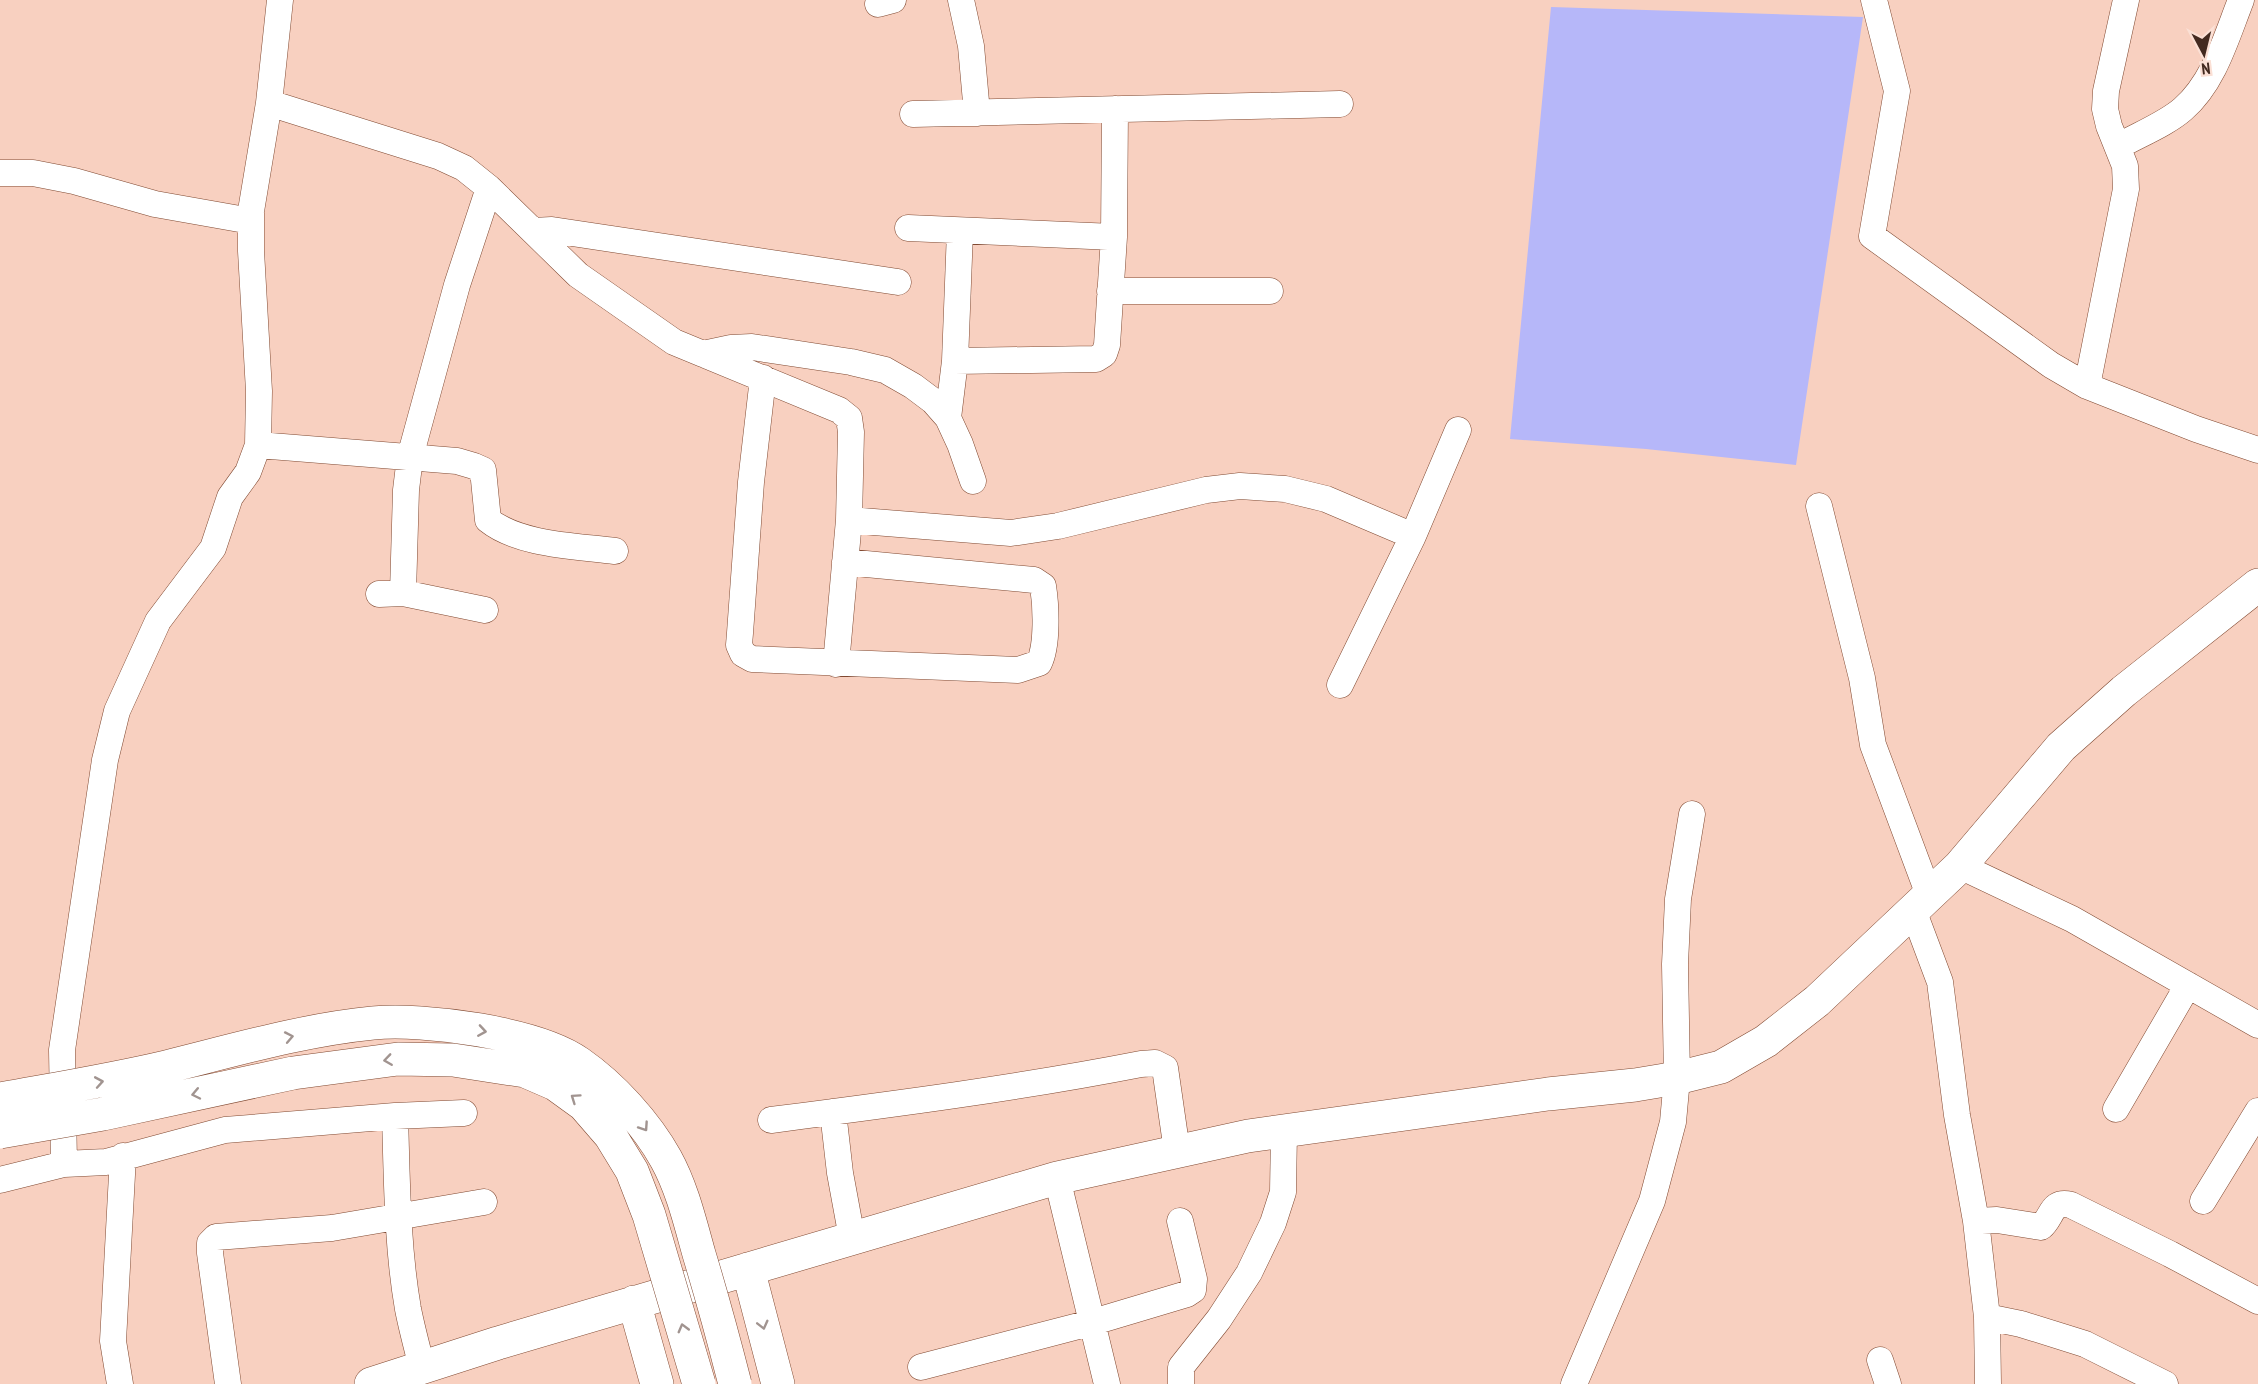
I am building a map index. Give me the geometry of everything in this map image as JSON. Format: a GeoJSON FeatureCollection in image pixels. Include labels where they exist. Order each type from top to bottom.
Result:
{"type":"FeatureCollection","features":[{"type":"Feature","properties":{"kind":"main road"},"geometry":{"type":"LineString","coordinates":[[370,1384],[634,1302],[1057,1178],[1248,1136],[1677,1078],[1720,1067],[1766,1041],[1817,1001],[1960,866],[2061,747],[2124,691],[2258,585]]}},
{"type":"Feature","properties":{"kind":"main road"},"geometry":{"type":"LineString","coordinates":[[0,1099],[102,1082],[272,1040],[322,1030],[376,1023],[440,1024],[499,1034],[543,1045],[578,1062],[607,1088],[636,1115],[666,1159],[684,1202],[735,1384]]}},
{"type":"Feature","properties":{"kind":"main road"},"geometry":{"type":"LineString","coordinates":[[0,1132],[103,1114],[293,1073],[398,1059],[453,1060],[525,1071],[555,1084],[584,1105],[610,1135],[632,1171],[649,1215],[699,1384]]}},
{"type":"Feature","properties":{"kind":"main road"},"geometry":{"type":"LineString","coordinates":[[748,1269],[778,1384]]}},
{"type":"Feature","properties":{"kind":"main road"},"geometry":{"type":"LineString","coordinates":[[634,1302],[657,1384]]}},
{"type":"Feature","properties":{"kind":"street"},"geometry":{"type":"LineString","coordinates":[[64,1164],[62,1050],[105,760],[117,711],[158,621],[213,548],[230,496],[248,472],[258,446],[259,391],[251,221],[269,103],[280,0]]}},
{"type":"Feature","properties":{"kind":"street"},"geometry":{"type":"LineString","coordinates":[[961,0],[971,46],[977,113]]}},
{"type":"Feature","properties":{"kind":"street"},"geometry":{"type":"LineString","coordinates":[[1874,0],[1897,91],[1872,236],[2051,365],[2087,386],[2196,429],[2258,450]]}},
{"type":"Feature","properties":{"kind":"street"},"geometry":{"type":"LineString","coordinates":[[2087,386],[2126,189],[2125,166],[2119,146],[2109,126],[2106,110],[2106,91],[2126,0]]}},
{"type":"Feature","properties":{"kind":"street"},"geometry":{"type":"LineString","coordinates":[[2119,146],[2181,110],[2200,92],[2216,62],[2241,0]]}},
{"type":"Feature","properties":{"kind":"street"},"geometry":{"type":"LineString","coordinates":[[269,103],[438,156],[464,168],[489,188],[578,275],[674,342],[839,410],[849,418],[851,432],[849,520],[836,664]]}},
{"type":"Feature","properties":{"kind":"street"},"geometry":{"type":"LineString","coordinates":[[913,114],[1340,104]]}},
{"type":"Feature","properties":{"kind":"street"},"geometry":{"type":"LineString","coordinates":[[955,361],[1096,359],[1104,354],[1107,345],[1114,237],[1115,109]]}},
{"type":"Feature","properties":{"kind":"street"},"geometry":{"type":"LineString","coordinates":[[0,173],[33,173],[74,181],[155,204],[251,221]]}},
{"type":"Feature","properties":{"kind":"street"},"geometry":{"type":"LineString","coordinates":[[485,610],[391,594],[410,457],[458,285],[489,188]]}},
{"type":"Feature","properties":{"kind":"street"},"geometry":{"type":"LineString","coordinates":[[908,228],[1114,237]]}},
{"type":"Feature","properties":{"kind":"street"},"geometry":{"type":"LineString","coordinates":[[533,231],[552,230],[898,282]]}},
{"type":"Feature","properties":{"kind":"street"},"geometry":{"type":"LineString","coordinates":[[948,418],[955,361],[960,231]]}},
{"type":"Feature","properties":{"kind":"street"},"geometry":{"type":"LineString","coordinates":[[1110,291],[1270,291]]}},
{"type":"Feature","properties":{"kind":"street"},"geometry":{"type":"LineString","coordinates":[[703,354],[731,348],[752,347],[851,362],[885,370],[933,401],[948,418],[960,444],[972,481]]}},
{"type":"Feature","properties":{"kind":"street"},"geometry":{"type":"LineString","coordinates":[[763,378],[751,482],[739,645],[743,654],[752,660],[1018,670],[1039,663],[1044,654],[1045,597],[1043,586],[1034,580],[845,562]]}},
{"type":"Feature","properties":{"kind":"street"},"geometry":{"type":"LineString","coordinates":[[1340,685],[1413,536],[1458,430]]}},
{"type":"Feature","properties":{"kind":"street"},"geometry":{"type":"LineString","coordinates":[[258,446],[457,461],[483,470],[488,520],[498,529],[540,542],[615,551]]}},
{"type":"Feature","properties":{"kind":"street"},"geometry":{"type":"LineString","coordinates":[[849,520],[1011,533],[1058,526],[1206,490],[1240,486],[1286,489],[1326,500],[1413,536]]}},
{"type":"Feature","properties":{"kind":"street"},"geometry":{"type":"LineString","coordinates":[[1819,506],[1855,647],[1873,745],[1921,902],[1940,982],[1957,1115],[1976,1221],[1987,1317],[1988,1384]]}},
{"type":"Feature","properties":{"kind":"street"},"geometry":{"type":"LineString","coordinates":[[1574,1384],[1652,1201],[1673,1122],[1677,1078],[1675,964],[1678,899],[1692,814]]}},
{"type":"Feature","properties":{"kind":"street"},"geometry":{"type":"LineString","coordinates":[[1960,866],[2073,919],[2258,1025]]}},
{"type":"Feature","properties":{"kind":"street"},"geometry":{"type":"LineString","coordinates":[[2116,1109],[2188,985]]}},
{"type":"Feature","properties":{"kind":"street"},"geometry":{"type":"LineString","coordinates":[[771,1120],[980,1093],[1155,1063],[1165,1068],[1177,1151]]}},
{"type":"Feature","properties":{"kind":"street"},"geometry":{"type":"LineString","coordinates":[[2203,1201],[2258,1111]]}},
{"type":"Feature","properties":{"kind":"street"},"geometry":{"type":"LineString","coordinates":[[832,1112],[852,1238]]}},
{"type":"Feature","properties":{"kind":"street"},"geometry":{"type":"LineString","coordinates":[[0,1180],[64,1164],[106,1162],[225,1130],[395,1116],[464,1113]]}},
{"type":"Feature","properties":{"kind":"street"},"geometry":{"type":"LineString","coordinates":[[395,1116],[399,1217],[408,1309],[422,1367]]}},
{"type":"Feature","properties":{"kind":"street"},"geometry":{"type":"LineString","coordinates":[[1181,1384],[1181,1366],[1220,1319],[1249,1273],[1273,1222],[1283,1192],[1284,1131]]}},
{"type":"Feature","properties":{"kind":"street"},"geometry":{"type":"LineString","coordinates":[[120,1384],[113,1341],[123,1156]]}},
{"type":"Feature","properties":{"kind":"street"},"geometry":{"type":"LineString","coordinates":[[1057,1178],[1090,1323],[1107,1384]]}},
{"type":"Feature","properties":{"kind":"street"},"geometry":{"type":"LineString","coordinates":[[228,1384],[210,1243],[216,1237],[332,1228],[484,1202]]}},
{"type":"Feature","properties":{"kind":"street"},"geometry":{"type":"LineString","coordinates":[[1976,1221],[2004,1221],[2041,1227],[2056,1206],[2071,1205],[2258,1301]]}},
{"type":"Feature","properties":{"kind":"street"},"geometry":{"type":"LineString","coordinates":[[921,1366],[1090,1323],[1187,1294],[1193,1290],[1194,1278],[1180,1221]]}},
{"type":"Feature","properties":{"kind":"street"},"geometry":{"type":"LineString","coordinates":[[1987,1317],[2031,1327],[2085,1344],[2165,1384]]}},
{"type":"Feature","properties":{"kind":"street"},"geometry":{"type":"LineString","coordinates":[[1880,1360],[1888,1384]]}},
{"type":"Feature","properties":{"kind":"water"},"geometry":{"type":"Polygon","coordinates":[[[1551,7],[1863,17],[1796,465],[1646,449],[1510,439],[1551,7]]]}}]}
